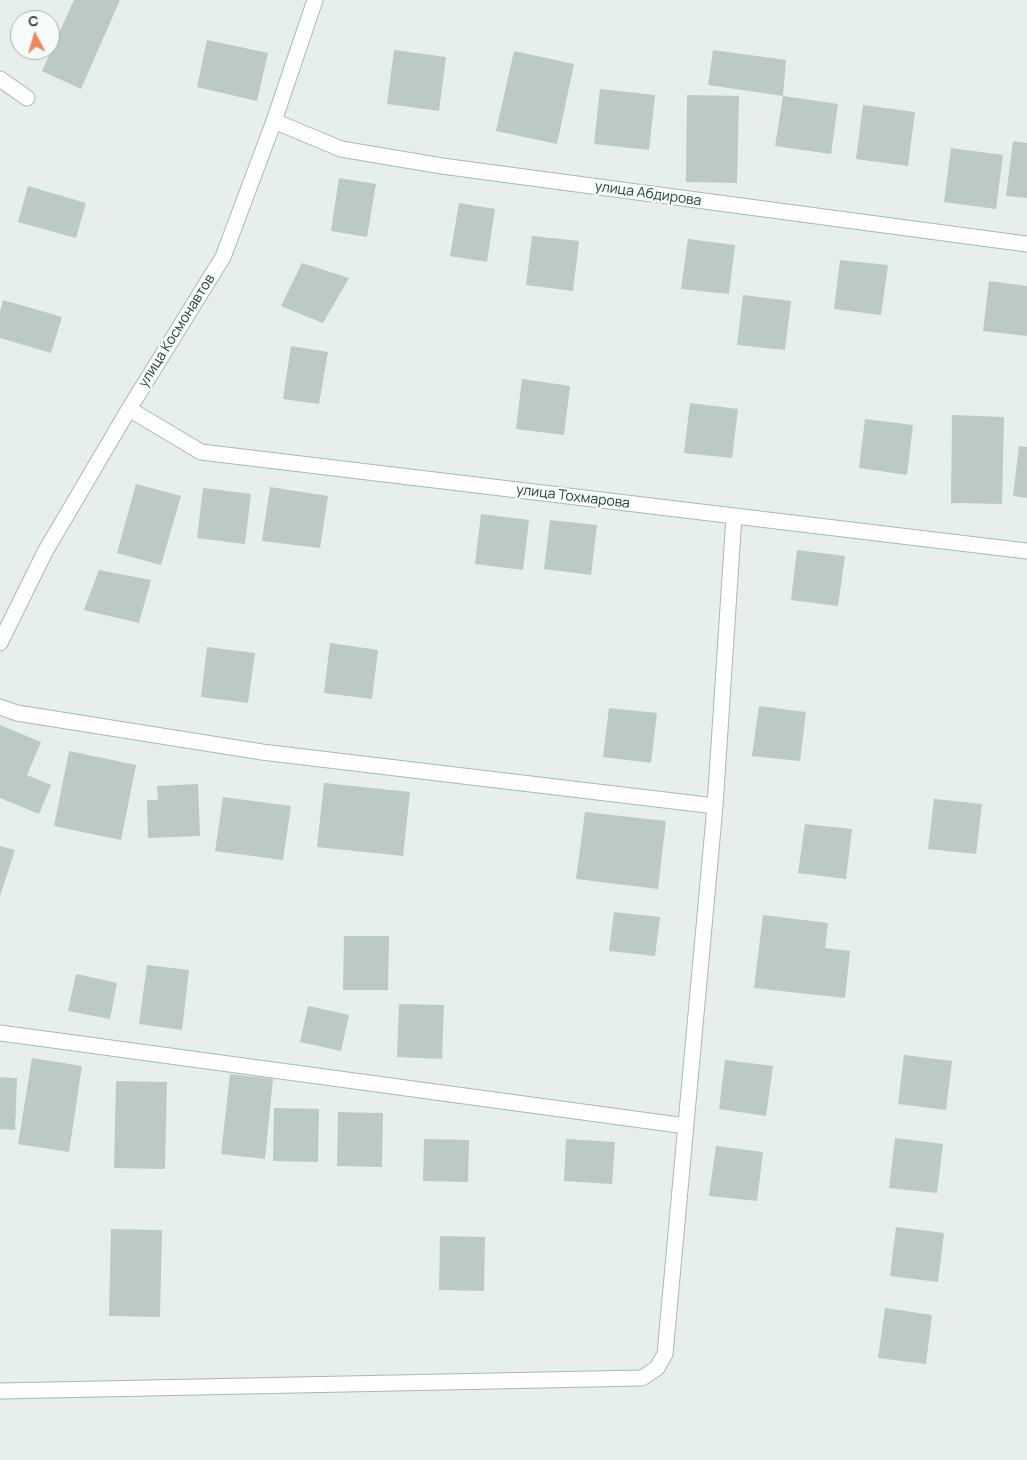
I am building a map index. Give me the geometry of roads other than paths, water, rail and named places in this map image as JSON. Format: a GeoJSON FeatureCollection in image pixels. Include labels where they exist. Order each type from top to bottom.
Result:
{"type":"FeatureCollection","features":[{"type":"Feature","properties":{"kind":"street","name":"улица Космонавтов"},"geometry":{"type":"LineString","coordinates":[[0,643],[46,550],[223,257],[274,121],[315,0]]}},
{"type":"Feature","properties":{"kind":"street"},"geometry":{"type":"LineString","coordinates":[[0,79],[27,98]]}},
{"type":"Feature","properties":{"kind":"street","name":"улица Абдирова"},"geometry":{"type":"LineString","coordinates":[[274,121],[341,149],[442,166],[1027,244]]}},
{"type":"Feature","properties":{"kind":"street","name":"улица Тохмарова"},"geometry":{"type":"LineString","coordinates":[[130,409],[201,452],[1027,551]]}},
{"type":"Feature","properties":{"kind":"street"},"geometry":{"type":"LineString","coordinates":[[0,1391],[642,1378],[657,1368],[665,1354],[715,806],[734,516]]}},
{"type":"Feature","properties":{"kind":"street"},"geometry":{"type":"LineString","coordinates":[[0,707],[17,713],[262,752],[715,806]]}},
{"type":"Feature","properties":{"kind":"street"},"geometry":{"type":"LineString","coordinates":[[0,1033],[686,1126]]}}]}
